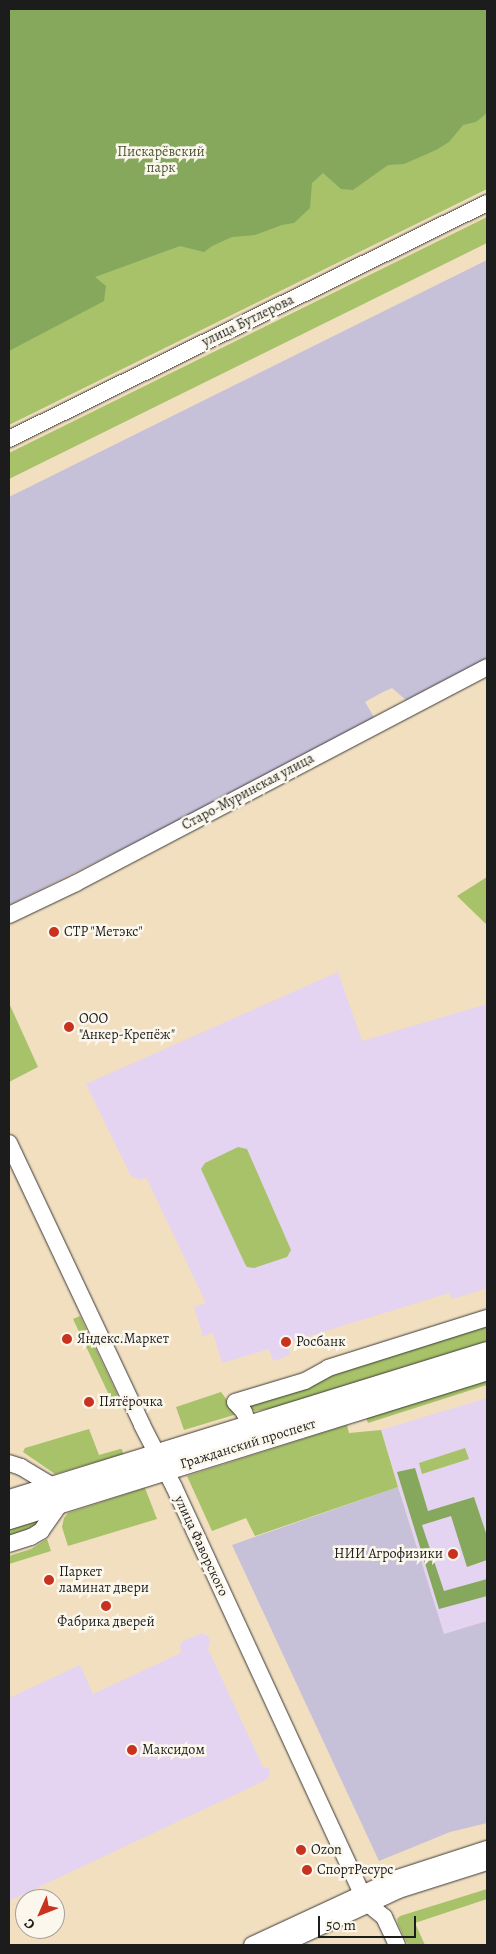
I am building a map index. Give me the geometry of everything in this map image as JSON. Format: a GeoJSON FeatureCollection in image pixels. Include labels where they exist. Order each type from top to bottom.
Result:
{"type":"FeatureCollection","features":[{"type":"Feature","properties":{"kind":"main road","name":"Гражданский проспект"},"geometry":{"type":"LineString","coordinates":[[161,1462],[249,1425],[487,1352]]}},
{"type":"Feature","properties":{"kind":"main road","name":"Гражданский проспект"},"geometry":{"type":"LineString","coordinates":[[9,1518],[57,1494],[161,1462],[487,1369]]}},
{"type":"Feature","properties":{"kind":"main road","name":"Гражданский проспект"},"geometry":{"type":"LineString","coordinates":[[9,1500],[57,1494]]}},
{"type":"Feature","properties":{"kind":"street","name":"улица Бутлерова"},"geometry":{"type":"LineString","coordinates":[[9,439],[487,203]]}},
{"type":"Feature","properties":{"kind":"street","name":"Старо-Муринская улица"},"geometry":{"type":"LineString","coordinates":[[9,915],[76,883],[487,667]]}},
{"type":"Feature","properties":{"kind":"street","name":"улица Фаворского"},"geometry":{"type":"LineString","coordinates":[[9,1143],[161,1462],[365,1899],[384,1917],[397,1945]]}},
{"type":"Feature","properties":{"kind":"street","name":"Гражданский проспект"},"geometry":{"type":"LineString","coordinates":[[249,1425],[244,1412],[235,1402],[305,1381],[328,1368],[487,1318]]}},
{"type":"Feature","properties":{"kind":"street"},"geometry":{"type":"LineString","coordinates":[[9,1463],[22,1467],[57,1494],[41,1531],[31,1537],[9,1544]]}},
{"type":"Feature","properties":{"kind":"street"},"geometry":{"type":"LineString","coordinates":[[281,1945],[365,1899],[394,1879],[487,1849]]}},
{"type":"Feature","properties":{"kind":"street"},"geometry":{"type":"LineString","coordinates":[[252,1945],[365,1899],[487,1862]]}},
{"type":"Feature","properties":{"kind":"shaded area"},"geometry":{"type":"Polygon","coordinates":[[[487,260],[487,658],[406,700],[392,688],[381,693],[365,702],[374,717],[181,820],[9,905],[9,497],[487,260]]]}},
{"type":"Feature","properties":{"kind":"shaded area"},"geometry":{"type":"Polygon","coordinates":[[[338,972],[362,1041],[487,1004],[487,1288],[452,1299],[449,1293],[287,1343],[290,1355],[273,1361],[269,1349],[222,1363],[213,1333],[203,1336],[194,1307],[206,1303],[146,1177],[141,1180],[131,1176],[86,1084],[338,972]]]}},
{"type":"Feature","properties":{"kind":"shaded area","name":"НИИ Агрофизики"},"geometry":{"type":"Polygon","coordinates":[[[487,1398],[487,1621],[444,1635],[381,1430],[487,1398]]]}},
{"type":"Feature","properties":{"kind":"shaded area"},"geometry":{"type":"Polygon","coordinates":[[[398,1487],[444,1634],[487,1621],[487,1823],[450,1832],[379,1861],[232,1545],[398,1487]]]}},
{"type":"Feature","properties":{"kind":"shaded area","name":"Максидом"},"geometry":{"type":"Polygon","coordinates":[[[202,1633],[208,1636],[210,1642],[208,1649],[263,1767],[270,1769],[268,1779],[34,1889],[15,1889],[15,1898],[9,1901],[9,1698],[80,1665],[93,1694],[181,1653],[180,1645],[183,1641],[202,1633]]]}},
{"type":"Feature","properties":{"kind":"green space","name":"Пискарёвский парк"},"geometry":{"type":"Polygon","coordinates":[[[9,9],[487,9],[487,189],[9,425],[9,9]]]}},
{"type":"Feature","properties":{"kind":"green space","name":"Пискарёвский парк"},"geometry":{"type":"Polygon","coordinates":[[[9,9],[487,9],[487,113],[476,122],[463,125],[449,142],[436,150],[404,164],[388,165],[353,190],[341,189],[323,173],[312,183],[310,208],[294,223],[282,225],[255,235],[232,237],[212,246],[204,252],[180,246],[95,277],[106,286],[104,301],[9,351],[9,9]]]}},
{"type":"Feature","properties":{"kind":"green space"},"geometry":{"type":"Polygon","coordinates":[[[487,217],[487,243],[9,479],[9,453],[487,217]]]}},
{"type":"Feature","properties":{"kind":"green space"},"geometry":{"type":"Polygon","coordinates":[[[487,877],[487,925],[457,896],[487,877]]]}},
{"type":"Feature","properties":{"kind":"green space"},"geometry":{"type":"Polygon","coordinates":[[[9,1003],[38,1067],[9,1082],[9,1003]]]}},
{"type":"Feature","properties":{"kind":"green space"},"geometry":{"type":"Polygon","coordinates":[[[238,1147],[247,1149],[291,1250],[287,1257],[254,1268],[247,1267],[245,1264],[201,1169],[205,1163],[238,1147]]]}},
{"type":"Feature","properties":{"kind":"green space"},"geometry":{"type":"Polygon","coordinates":[[[80,1316],[118,1396],[111,1399],[73,1319],[80,1316]]]}},
{"type":"Feature","properties":{"kind":"green space"},"geometry":{"type":"Polygon","coordinates":[[[487,1325],[487,1345],[297,1404],[255,1411],[249,1408],[249,1405],[332,1374],[487,1325]]]}},
{"type":"Feature","properties":{"kind":"green space"},"geometry":{"type":"Polygon","coordinates":[[[487,1377],[487,1385],[368,1423],[365,1415],[487,1377]]]}},
{"type":"Feature","properties":{"kind":"green space"},"geometry":{"type":"Polygon","coordinates":[[[221,1392],[237,1414],[184,1430],[176,1407],[221,1392]]]}},
{"type":"Feature","properties":{"kind":"green space"},"geometry":{"type":"Polygon","coordinates":[[[347,1425],[349,1433],[381,1430],[398,1487],[255,1536],[246,1518],[212,1531],[187,1476],[347,1425]]]}},
{"type":"Feature","properties":{"kind":"green space"},"geometry":{"type":"Polygon","coordinates":[[[89,1429],[99,1455],[120,1449],[122,1449],[123,1454],[55,1474],[23,1452],[25,1448],[89,1429]]]}},
{"type":"Feature","properties":{"kind":"green space"},"geometry":{"type":"Polygon","coordinates":[[[465,1448],[469,1459],[422,1474],[419,1463],[465,1448]]]}},
{"type":"Feature","properties":{"kind":"green space"},"geometry":{"type":"Polygon","coordinates":[[[415,1468],[428,1511],[474,1497],[487,1536],[487,1560],[467,1567],[451,1516],[422,1525],[444,1591],[487,1579],[487,1596],[439,1609],[397,1472],[415,1468]]]}},
{"type":"Feature","properties":{"kind":"green space"},"geometry":{"type":"Polygon","coordinates":[[[145,1488],[157,1519],[68,1546],[62,1527],[64,1518],[68,1513],[145,1488]]]}},
{"type":"Feature","properties":{"kind":"green space"},"geometry":{"type":"Polygon","coordinates":[[[40,1519],[35,1528],[9,1537],[9,1524],[40,1519]]]}},
{"type":"Feature","properties":{"kind":"green space"},"geometry":{"type":"Polygon","coordinates":[[[47,1539],[51,1551],[9,1564],[9,1556],[31,1549],[47,1539]]]}},
{"type":"Feature","properties":{"kind":"green space"},"geometry":{"type":"Polygon","coordinates":[[[487,1889],[487,1899],[415,1923],[425,1945],[408,1945],[398,1924],[397,1919],[400,1916],[487,1889]]]}},
{"type":"Feature","properties":{"kind":"place","name":"СТР \"Метэкс\""},"geometry":{"type":"Point","coordinates":[54,932]}},
{"type":"Feature","properties":{"kind":"place","name":"ООО \"Анкер-Крепёж\""},"geometry":{"type":"Point","coordinates":[69,1027]}},
{"type":"Feature","properties":{"kind":"place","name":"Яндекс.Маркет"},"geometry":{"type":"Point","coordinates":[67,1339]}},
{"type":"Feature","properties":{"kind":"place","name":"Росбанк"},"geometry":{"type":"Point","coordinates":[286,1342]}},
{"type":"Feature","properties":{"kind":"place","name":"Пятёрочка"},"geometry":{"type":"Point","coordinates":[89,1402]}},
{"type":"Feature","properties":{"kind":"place","name":"НИИ Агрофизики"},"geometry":{"type":"Point","coordinates":[453,1554]}},
{"type":"Feature","properties":{"kind":"place","name":"Паркет ламинат двери"},"geometry":{"type":"Point","coordinates":[49,1580]}},
{"type":"Feature","properties":{"kind":"place","name":"Фабрика дверей"},"geometry":{"type":"Point","coordinates":[106,1606]}},
{"type":"Feature","properties":{"kind":"place","name":"Максидом"},"geometry":{"type":"Point","coordinates":[132,1750]}},
{"type":"Feature","properties":{"kind":"place","name":"Ozon"},"geometry":{"type":"Point","coordinates":[301,1850]}},
{"type":"Feature","properties":{"kind":"place","name":"СпортРесурс"},"geometry":{"type":"Point","coordinates":[307,1870]}}]}
